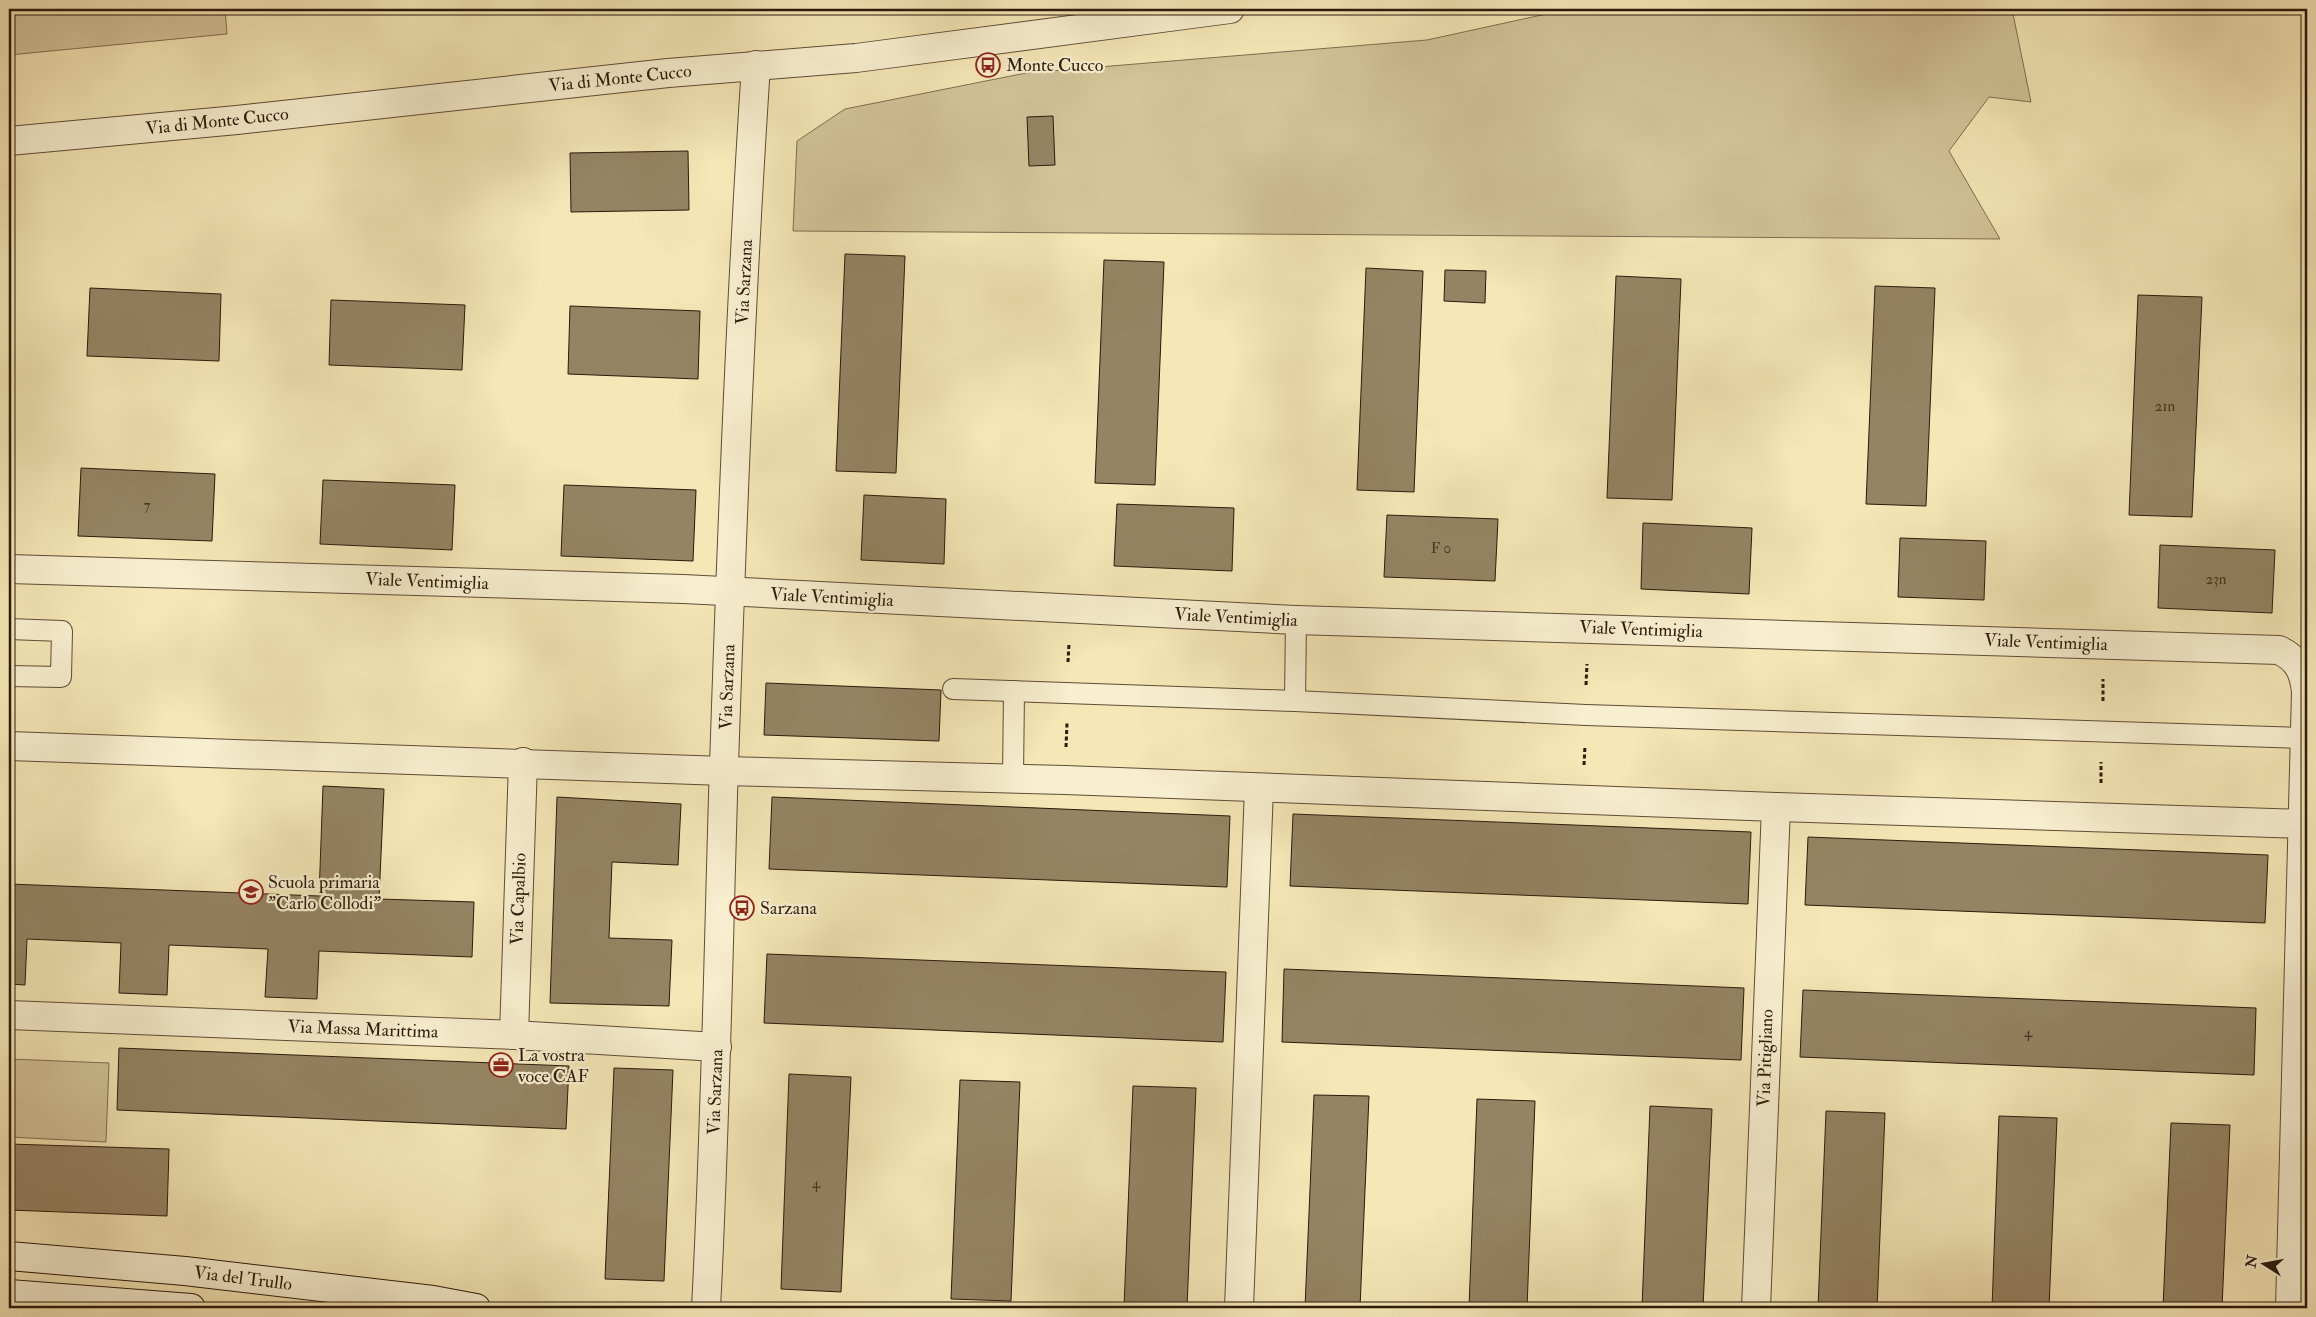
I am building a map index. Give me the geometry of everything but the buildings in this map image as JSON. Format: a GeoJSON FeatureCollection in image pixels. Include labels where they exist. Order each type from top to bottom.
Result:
{"type":"FeatureCollection","features":[{"type":"Feature","properties":{"kind":"street","name":"Via di Monte Cucco"},"geometry":{"type":"LineString","coordinates":[[9,141],[227,121],[421,99],[756,66],[856,58],[1230,9]]}},
{"type":"Feature","properties":{"kind":"street","name":"Via Sarzana"},"geometry":{"type":"LineString","coordinates":[[706,1308],[712,1204],[730,592],[749,173],[756,66]]}},
{"type":"Feature","properties":{"kind":"street","name":"Viale Ventimiglia"},"geometry":{"type":"LineString","coordinates":[[9,569],[673,588],[1296,620],[2279,650],[2297,662],[2305,680],[2305,824],[2290,1308]]}},
{"type":"Feature","properties":{"kind":"street"},"geometry":{"type":"LineString","coordinates":[[9,746],[1013,778],[1776,807],[2305,824]]}},
{"type":"Feature","properties":{"kind":"street","name":"Via Capalbio"},"geometry":{"type":"LineString","coordinates":[[514,1035],[524,762]]}},
{"type":"Feature","properties":{"kind":"street"},"geometry":{"type":"LineString","coordinates":[[1239,1308],[1259,788]]}},
{"type":"Feature","properties":{"kind":"street","name":"Via Pitigliano"},"geometry":{"type":"LineString","coordinates":[[1756,1308],[1776,807]]}},
{"type":"Feature","properties":{"kind":"street","name":"Via Massa Marittima"},"geometry":{"type":"LineString","coordinates":[[9,1016],[514,1035],[717,1047]]}},
{"type":"Feature","properties":{"kind":"street","name":"Via del Trullo"},"geometry":{"type":"LineString","coordinates":[[9,1256],[185,1271],[433,1300],[476,1308]]}},
{"type":"Feature","properties":{"kind":"street","name":"Via del Trullo"},"geometry":{"type":"LineString","coordinates":[[9,1294],[191,1308]]}},
{"type":"Feature","properties":{"kind":"lane"},"geometry":{"type":"LineString","coordinates":[[1295,701],[1296,620]]}},
{"type":"Feature","properties":{"kind":"lane"},"geometry":{"type":"LineString","coordinates":[[9,629],[62,631],[61,677],[9,676]]}},
{"type":"Feature","properties":{"kind":"lane"},"geometry":{"type":"LineString","coordinates":[[953,689],[1295,701],[1586,715],[2305,738]]}},
{"type":"Feature","properties":{"kind":"lane"},"geometry":{"type":"LineString","coordinates":[[1013,778],[1014,691]]}},
{"type":"Feature","properties":{"kind":"shaded area"},"geometry":{"type":"Polygon","coordinates":[[[9,9],[225,9],[227,34],[9,55],[9,9]]]}},
{"type":"Feature","properties":{"kind":"shaded area"},"geometry":{"type":"Polygon","coordinates":[[[1569,9],[2012,9],[2031,102],[1989,97],[1949,151],[2000,239],[793,231],[797,141],[845,109],[1026,73],[1427,40],[1569,9]]]}},
{"type":"Feature","properties":{"kind":"shaded area"},"geometry":{"type":"Polygon","coordinates":[[[9,1059],[109,1063],[106,1142],[9,1137],[9,1059]]]}},
{"type":"Feature","properties":{"kind":"place","name":"Monte Cucco"},"geometry":{"type":"Point","coordinates":[988,65]}},
{"type":"Feature","properties":{"kind":"place","name":"Scuola primaria \"Carlo Collodi\""},"geometry":{"type":"Point","coordinates":[251,892]}},
{"type":"Feature","properties":{"kind":"place","name":"Sarzana"},"geometry":{"type":"Point","coordinates":[742,908]}},
{"type":"Feature","properties":{"kind":"place","name":"La vostra voce CAF"},"geometry":{"type":"Point","coordinates":[501,1065]}}]}
